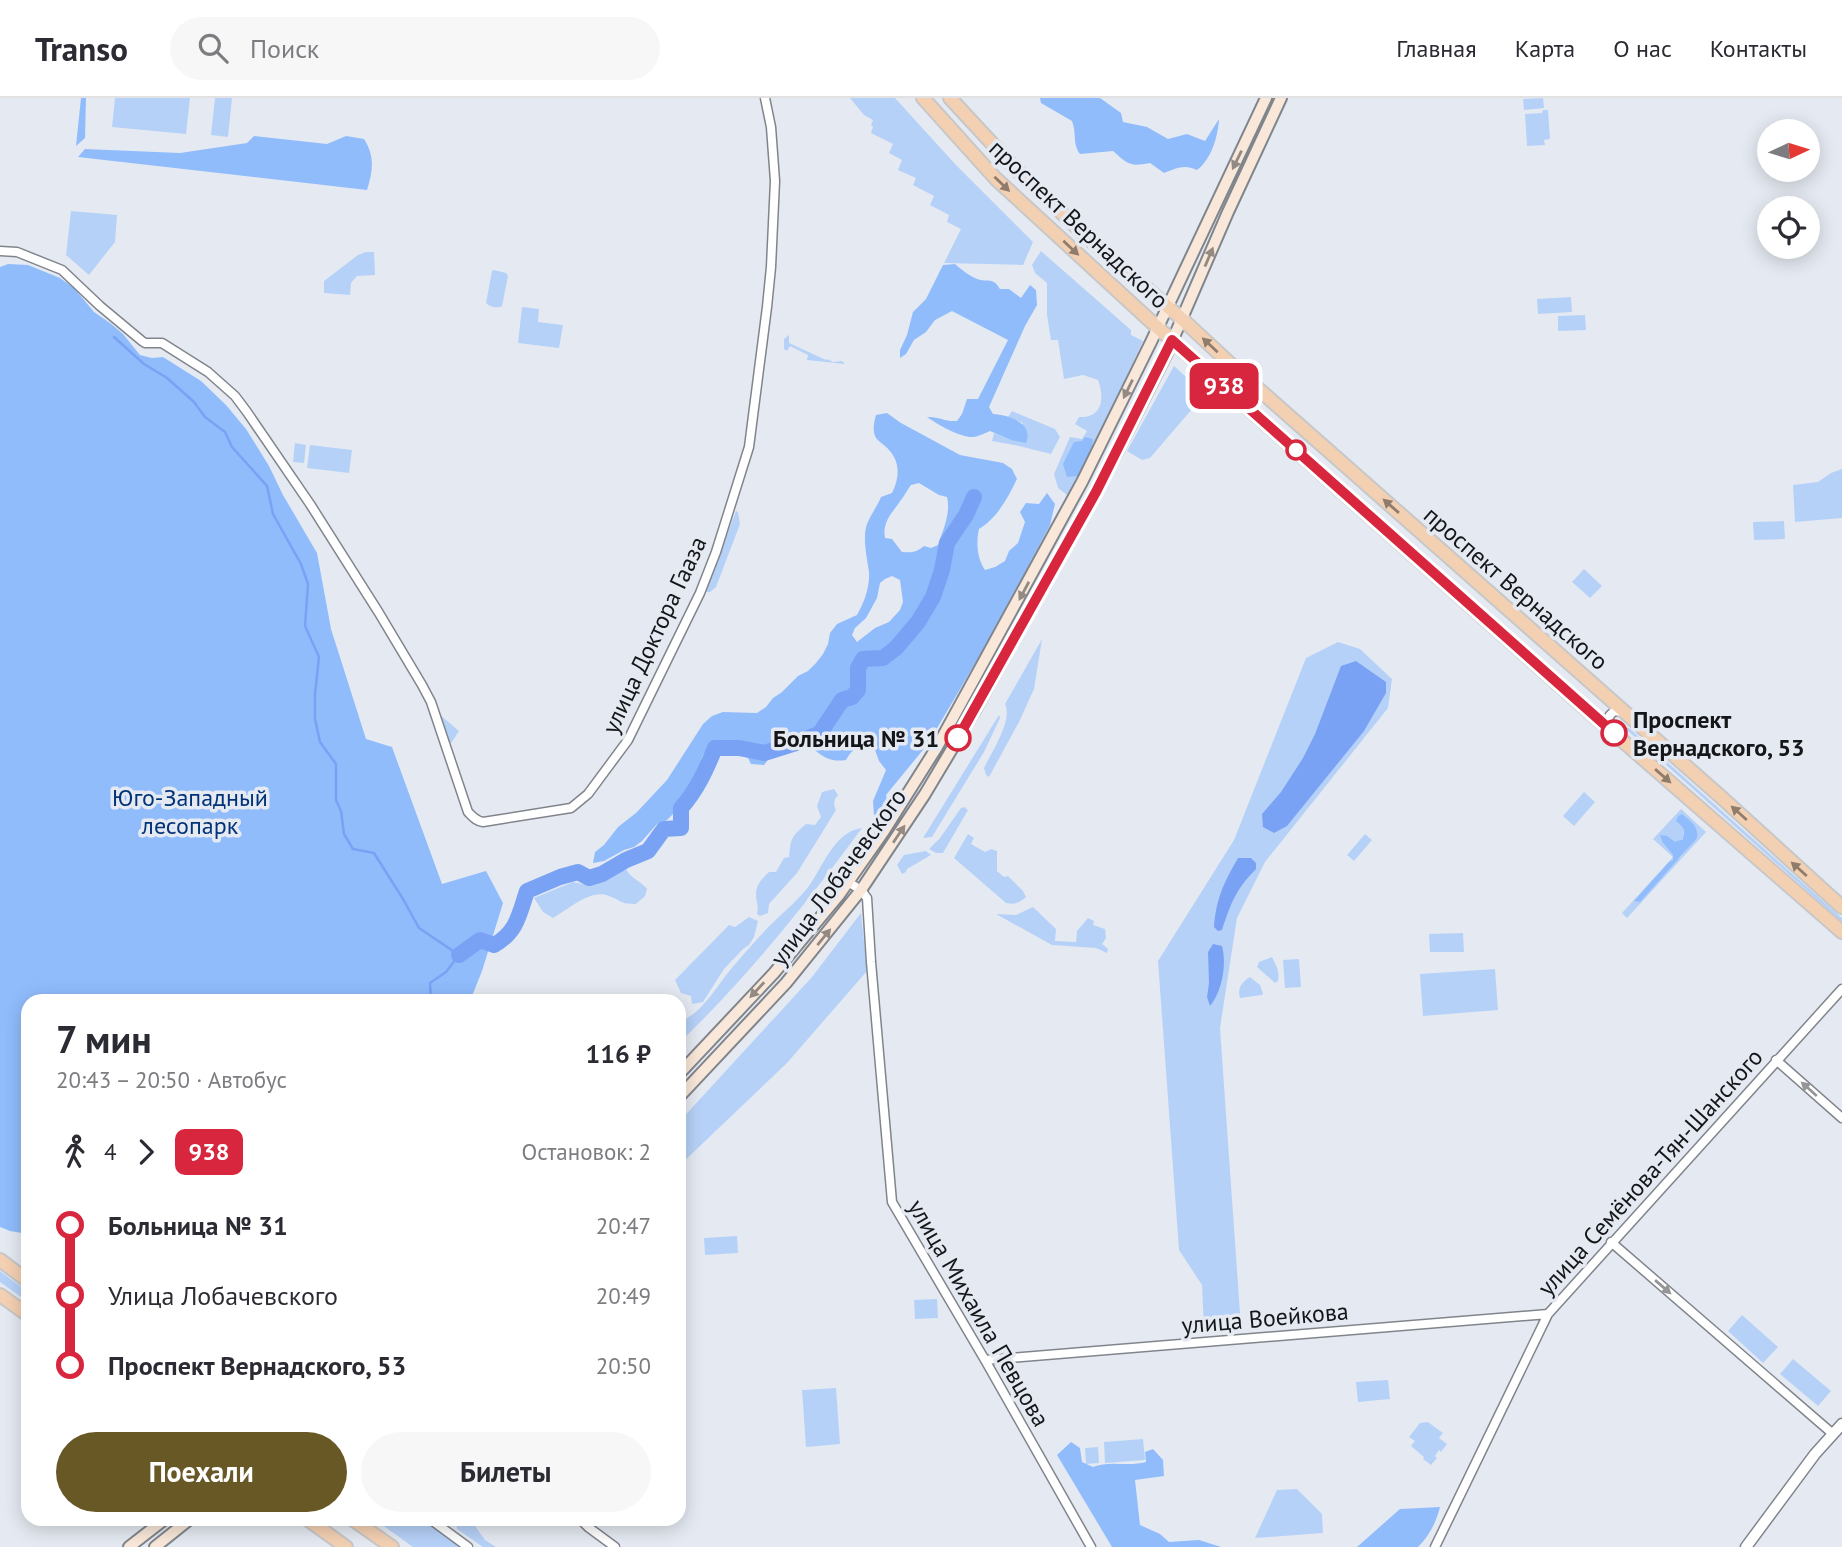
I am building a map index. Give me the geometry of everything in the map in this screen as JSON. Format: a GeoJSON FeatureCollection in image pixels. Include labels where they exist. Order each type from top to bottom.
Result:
{"type":"FeatureCollection","features":[{"type":"Feature","properties":{"kind":"main road","name":"проспект Вернадского"},"geometry":{"type":"LineString","coordinates":[[923,98],[996,179],[1157,327],[1842,932]]}},
{"type":"Feature","properties":{"kind":"main road","name":"проспект Вернадского"},"geometry":{"type":"LineString","coordinates":[[950,98],[1012,165],[1087,237],[1842,907]]}},
{"type":"Feature","properties":{"kind":"main road","name":"улица Лобачевского"},"geometry":{"type":"LineString","coordinates":[[686,1067],[774,973],[848,882],[884,831],[957,712],[1082,482],[1266,98]]}},
{"type":"Feature","properties":{"kind":"main road","name":"улица Лобачевского"},"geometry":{"type":"LineString","coordinates":[[686,1090],[786,983],[861,890],[925,794],[974,712],[1101,483],[1182,319],[1228,212],[1282,98]]}},
{"type":"Feature","properties":{"kind":"main road"},"geometry":{"type":"LineString","coordinates":[[0,1260],[21,1276]]}},
{"type":"Feature","properties":{"kind":"main road"},"geometry":{"type":"LineString","coordinates":[[0,1295],[21,1310]]}},
{"type":"Feature","properties":{"kind":"main road"},"geometry":{"type":"LineString","coordinates":[[129,1547],[156,1526]]}},
{"type":"Feature","properties":{"kind":"main road"},"geometry":{"type":"LineString","coordinates":[[155,1547],[181,1526]]}},
{"type":"Feature","properties":{"kind":"main road"},"geometry":{"type":"LineString","coordinates":[[317,1526],[346,1547]]}},
{"type":"Feature","properties":{"kind":"main road"},"geometry":{"type":"LineString","coordinates":[[362,1526],[392,1547]]}},
{"type":"Feature","properties":{"kind":"street","name":"улица Доктора Гааза"},"geometry":{"type":"LineString","coordinates":[[0,251],[17,252],[62,270],[142,341],[162,343],[208,372],[235,396],[310,504],[422,685],[431,702],[472,817],[483,822],[571,808],[588,794],[628,740],[706,577],[749,447],[770,279],[774,206],[771,127],[765,98]]}},
{"type":"Feature","properties":{"kind":"street"},"geometry":{"type":"LineString","coordinates":[[1611,730],[1608,720],[1612,713],[1619,711],[1626,714]]}},
{"type":"Feature","properties":{"kind":"street"},"geometry":{"type":"LineString","coordinates":[[848,882],[861,890]]}},
{"type":"Feature","properties":{"kind":"street","name":"улица Михаила Певцова"},"geometry":{"type":"LineString","coordinates":[[861,890],[868,904],[892,1202],[1091,1547]]}},
{"type":"Feature","properties":{"kind":"street","name":"улица Семёнова-Тян-Шанского"},"geometry":{"type":"LineString","coordinates":[[1435,1547],[1548,1314],[1842,989]]}},
{"type":"Feature","properties":{"kind":"street"},"geometry":{"type":"LineString","coordinates":[[1776,1060],[1842,1118]]}},
{"type":"Feature","properties":{"kind":"street"},"geometry":{"type":"LineString","coordinates":[[1611,1242],[1833,1434]]}},
{"type":"Feature","properties":{"kind":"street","name":"улица Воейкова"},"geometry":{"type":"LineString","coordinates":[[985,1360],[1548,1314]]}},
{"type":"Feature","properties":{"kind":"street"},"geometry":{"type":"LineString","coordinates":[[1746,1547],[1787,1490],[1842,1424]]}},
{"type":"Feature","properties":{"kind":"street"},"geometry":{"type":"LineString","coordinates":[[440,1526],[468,1547]]}},
{"type":"Feature","properties":{"kind":"street"},"geometry":{"type":"LineString","coordinates":[[586,1526],[615,1547]]}},
{"type":"Feature","properties":{"kind":"shaded area"},"geometry":{"type":"Polygon","coordinates":[[[115,98],[190,98],[186,134],[112,127],[115,98]]]}},
{"type":"Feature","properties":{"kind":"shaded area"},"geometry":{"type":"Polygon","coordinates":[[[215,98],[232,98],[228,137],[211,135],[215,98]]]}},
{"type":"Feature","properties":{"kind":"shaded area"},"geometry":{"type":"Polygon","coordinates":[[[850,98],[895,98],[956,165],[1033,242],[1023,265],[944,263],[961,229],[947,222],[949,215],[930,205],[934,196],[913,185],[916,178],[898,170],[902,160],[889,153],[893,144],[871,133],[873,120],[864,115],[850,98]]]}},
{"type":"Feature","properties":{"kind":"shaded area"},"geometry":{"type":"Polygon","coordinates":[[[1543,98],[1544,108],[1524,110],[1523,99],[1543,98]]]}},
{"type":"Feature","properties":{"kind":"shaded area"},"geometry":{"type":"Polygon","coordinates":[[[1543,110],[1548,110],[1550,139],[1544,140],[1545,145],[1527,146],[1525,114],[1542,113],[1543,110]]]}},
{"type":"Feature","properties":{"kind":"shaded area"},"geometry":{"type":"Polygon","coordinates":[[[71,211],[117,215],[115,242],[89,275],[66,255],[71,211]]]}},
{"type":"Feature","properties":{"kind":"shaded area"},"geometry":{"type":"Polygon","coordinates":[[[1041,251],[1131,330],[1131,335],[1143,341],[1072,493],[1067,495],[1058,488],[1054,474],[1070,437],[1082,439],[1087,431],[1075,424],[1079,417],[1097,411],[1101,394],[1098,380],[1083,375],[1064,379],[1058,340],[1051,340],[1047,315],[1047,283],[1035,273],[1032,265],[1041,251]]]}},
{"type":"Feature","properties":{"kind":"shaded area"},"geometry":{"type":"Polygon","coordinates":[[[366,252],[374,252],[375,275],[357,276],[351,283],[350,295],[324,293],[324,281],[366,252]]]}},
{"type":"Feature","properties":{"kind":"shaded area"},"geometry":{"type":"Polygon","coordinates":[[[494,270],[508,276],[502,306],[498,307],[486,303],[494,270]]]}},
{"type":"Feature","properties":{"kind":"shaded area"},"geometry":{"type":"Polygon","coordinates":[[[1571,297],[1572,312],[1538,314],[1537,299],[1571,297]]]}},
{"type":"Feature","properties":{"kind":"shaded area"},"geometry":{"type":"Polygon","coordinates":[[[522,307],[539,309],[538,322],[563,325],[559,348],[518,343],[522,307]]]}},
{"type":"Feature","properties":{"kind":"shaded area"},"geometry":{"type":"Polygon","coordinates":[[[1585,315],[1586,330],[1558,331],[1558,316],[1585,315]]]}},
{"type":"Feature","properties":{"kind":"shaded area"},"geometry":{"type":"Polygon","coordinates":[[[789,335],[789,343],[826,360],[842,361],[845,364],[807,360],[808,355],[790,346],[787,351],[784,349],[784,339],[789,335]]]}},
{"type":"Feature","properties":{"kind":"shaded area"},"geometry":{"type":"Polygon","coordinates":[[[1174,366],[1205,394],[1150,458],[1142,460],[1127,451],[1174,366]]]}},
{"type":"Feature","properties":{"kind":"shaded area"},"geometry":{"type":"Polygon","coordinates":[[[1012,411],[1055,429],[1060,437],[1051,454],[992,441],[994,433],[1011,440],[1023,423],[1008,417],[1012,411]]]}},
{"type":"Feature","properties":{"kind":"shaded area"},"geometry":{"type":"Polygon","coordinates":[[[295,443],[306,445],[304,463],[293,462],[295,443]]]}},
{"type":"Feature","properties":{"kind":"shaded area"},"geometry":{"type":"Polygon","coordinates":[[[310,445],[352,450],[349,473],[307,468],[310,445]]]}},
{"type":"Feature","properties":{"kind":"shaded area"},"geometry":{"type":"Polygon","coordinates":[[[1842,469],[1842,518],[1795,522],[1793,485],[1818,482],[1842,469]]]}},
{"type":"Feature","properties":{"kind":"shaded area"},"geometry":{"type":"Polygon","coordinates":[[[736,511],[740,524],[716,587],[705,592],[736,511]]]}},
{"type":"Feature","properties":{"kind":"shaded area"},"geometry":{"type":"Polygon","coordinates":[[[1784,521],[1785,539],[1754,540],[1753,522],[1784,521]]]}},
{"type":"Feature","properties":{"kind":"shaded area"},"geometry":{"type":"Polygon","coordinates":[[[1584,569],[1602,586],[1590,598],[1572,582],[1584,569]]]}},
{"type":"Feature","properties":{"kind":"shaded area"},"geometry":{"type":"Polygon","coordinates":[[[1042,639],[1034,689],[989,777],[984,768],[1004,727],[1007,711],[1005,704],[1042,639]]]}},
{"type":"Feature","properties":{"kind":"shaded area"},"geometry":{"type":"Polygon","coordinates":[[[1338,642],[1360,649],[1392,679],[1388,708],[1265,862],[1237,918],[1220,1028],[1241,1327],[1204,1330],[1202,1285],[1179,1250],[1158,961],[1234,840],[1306,658],[1338,642]]]}},
{"type":"Feature","properties":{"kind":"shaded area"},"geometry":{"type":"Polygon","coordinates":[[[1356,661],[1386,682],[1386,693],[1364,731],[1287,826],[1274,833],[1263,827],[1262,814],[1281,792],[1303,758],[1341,666],[1356,661]]]}},
{"type":"Feature","properties":{"kind":"shaded area"},"geometry":{"type":"Polygon","coordinates":[[[440,715],[459,731],[452,742],[448,743],[440,715]]]}},
{"type":"Feature","properties":{"kind":"shaded area"},"geometry":{"type":"Polygon","coordinates":[[[999,715],[984,752],[932,837],[923,838],[999,715]]]}},
{"type":"Feature","properties":{"kind":"shaded area"},"geometry":{"type":"Polygon","coordinates":[[[1627,730],[1842,918],[1842,922],[1627,730]]]}},
{"type":"Feature","properties":{"kind":"shaded area"},"geometry":{"type":"Polygon","coordinates":[[[834,789],[838,795],[834,802],[836,810],[797,873],[769,904],[768,913],[760,916],[757,914],[756,897],[759,884],[769,872],[776,872],[784,858],[789,857],[791,842],[797,832],[806,824],[815,825],[821,817],[817,806],[822,792],[834,789]]]}},
{"type":"Feature","properties":{"kind":"shaded area"},"geometry":{"type":"Polygon","coordinates":[[[1584,792],[1595,802],[1574,826],[1563,816],[1584,792]]]}},
{"type":"Feature","properties":{"kind":"shaded area"},"geometry":{"type":"Polygon","coordinates":[[[961,808],[968,810],[943,853],[929,849],[961,808]]]}},
{"type":"Feature","properties":{"kind":"shaded area"},"geometry":{"type":"Polygon","coordinates":[[[1681,809],[1706,832],[1627,918],[1622,913],[1673,857],[1653,839],[1681,809]],[[1683,826],[1684,838],[1675,843],[1663,843],[1674,856],[1673,861],[1659,873],[1641,899],[1677,858],[1680,858],[1692,842],[1683,826]]]}},
{"type":"Feature","properties":{"kind":"shaded area"},"geometry":{"type":"Polygon","coordinates":[[[862,828],[775,940],[686,1036],[686,1018],[702,1006],[749,948],[809,886],[837,842],[862,828]]]}},
{"type":"Feature","properties":{"kind":"shaded area"},"geometry":{"type":"Polygon","coordinates":[[[968,834],[974,838],[971,844],[985,852],[991,849],[997,851],[997,871],[1004,877],[1008,876],[1026,897],[1016,903],[1006,903],[954,858],[968,834]]]}},
{"type":"Feature","properties":{"kind":"shaded area"},"geometry":{"type":"Polygon","coordinates":[[[1365,834],[1372,840],[1354,861],[1347,855],[1365,834]]]}},
{"type":"Feature","properties":{"kind":"shaded area"},"geometry":{"type":"Polygon","coordinates":[[[926,851],[931,855],[902,874],[897,865],[904,855],[926,851]]]}},
{"type":"Feature","properties":{"kind":"shaded area"},"geometry":{"type":"Polygon","coordinates":[[[1238,858],[1251,858],[1256,863],[1256,869],[1239,890],[1222,930],[1218,931],[1214,927],[1219,899],[1238,858]]]}},
{"type":"Feature","properties":{"kind":"shaded area"},"geometry":{"type":"Polygon","coordinates":[[[626,869],[647,889],[645,896],[636,904],[624,903],[602,894],[595,895],[553,918],[543,912],[534,898],[573,882],[587,885],[626,869]]]}},
{"type":"Feature","properties":{"kind":"shaded area"},"geometry":{"type":"Polygon","coordinates":[[[1033,907],[1056,929],[1055,941],[1076,942],[1077,931],[1088,918],[1094,921],[1093,925],[1105,929],[1106,938],[1102,944],[1108,949],[1107,953],[1096,948],[1052,945],[996,914],[1016,915],[1033,907]]]}},
{"type":"Feature","properties":{"kind":"shaded area"},"geometry":{"type":"Polygon","coordinates":[[[861,913],[867,971],[787,1063],[686,1159],[686,1114],[812,977],[861,913]]]}},
{"type":"Feature","properties":{"kind":"shaded area"},"geometry":{"type":"Polygon","coordinates":[[[749,917],[758,921],[749,945],[724,969],[703,1002],[692,1004],[691,996],[681,993],[675,980],[729,925],[735,927],[749,917]]]}},
{"type":"Feature","properties":{"kind":"shaded area"},"geometry":{"type":"Polygon","coordinates":[[[1463,933],[1464,952],[1430,952],[1429,934],[1463,933]]]}},
{"type":"Feature","properties":{"kind":"shaded area"},"geometry":{"type":"Polygon","coordinates":[[[1213,944],[1222,946],[1224,969],[1218,993],[1210,1006],[1207,997],[1208,952],[1213,944]]]}},
{"type":"Feature","properties":{"kind":"shaded area"},"geometry":{"type":"Polygon","coordinates":[[[1272,957],[1278,975],[1278,981],[1275,983],[1257,967],[1259,962],[1272,957]]]}},
{"type":"Feature","properties":{"kind":"shaded area"},"geometry":{"type":"Polygon","coordinates":[[[1299,959],[1301,987],[1285,988],[1283,960],[1299,959]]]}},
{"type":"Feature","properties":{"kind":"shaded area"},"geometry":{"type":"Polygon","coordinates":[[[1495,969],[1498,1010],[1423,1016],[1420,974],[1495,969]]]}},
{"type":"Feature","properties":{"kind":"shaded area"},"geometry":{"type":"Polygon","coordinates":[[[1250,977],[1260,985],[1263,993],[1240,998],[1241,986],[1250,977]]]}},
{"type":"Feature","properties":{"kind":"shaded area"},"geometry":{"type":"Polygon","coordinates":[[[737,1236],[738,1253],[705,1255],[704,1238],[737,1236]]]}},
{"type":"Feature","properties":{"kind":"shaded area"},"geometry":{"type":"Polygon","coordinates":[[[0,1271],[21,1287],[21,1297],[0,1282],[0,1271]]]}},
{"type":"Feature","properties":{"kind":"shaded area"},"geometry":{"type":"Polygon","coordinates":[[[937,1299],[938,1318],[915,1319],[914,1300],[937,1299]]]}},
{"type":"Feature","properties":{"kind":"shaded area"},"geometry":{"type":"Polygon","coordinates":[[[1742,1315],[1778,1347],[1763,1363],[1728,1331],[1742,1315]]]}},
{"type":"Feature","properties":{"kind":"shaded area"},"geometry":{"type":"Polygon","coordinates":[[[1793,1359],[1831,1391],[1818,1406],[1780,1374],[1793,1359]]]}},
{"type":"Feature","properties":{"kind":"shaded area"},"geometry":{"type":"Polygon","coordinates":[[[1388,1380],[1390,1399],[1358,1402],[1356,1382],[1388,1380]]]}},
{"type":"Feature","properties":{"kind":"shaded area"},"geometry":{"type":"Polygon","coordinates":[[[836,1388],[840,1444],[806,1447],[802,1390],[836,1388]]]}},
{"type":"Feature","properties":{"kind":"shaded area"},"geometry":{"type":"Polygon","coordinates":[[[1428,1422],[1443,1433],[1439,1438],[1447,1444],[1441,1452],[1439,1450],[1431,1465],[1411,1446],[1415,1441],[1409,1437],[1420,1423],[1428,1422]]]}},
{"type":"Feature","properties":{"kind":"shaded area"},"geometry":{"type":"Polygon","coordinates":[[[1143,1439],[1145,1460],[1105,1463],[1104,1442],[1143,1439]]]}},
{"type":"Feature","properties":{"kind":"shaded area"},"geometry":{"type":"Polygon","coordinates":[[[1098,1447],[1099,1463],[1086,1464],[1085,1448],[1098,1447]]]}},
{"type":"Feature","properties":{"kind":"shaded area"},"geometry":{"type":"Polygon","coordinates":[[[1297,1489],[1322,1514],[1323,1533],[1255,1538],[1277,1490],[1297,1489]]]}},
{"type":"Feature","properties":{"kind":"shaded area"},"geometry":{"type":"Polygon","coordinates":[[[384,1526],[445,1526],[463,1547],[413,1547],[384,1526]]]}},
{"type":"Feature","properties":{"kind":"shaded area"},"geometry":{"type":"Polygon","coordinates":[[[457,1526],[475,1526],[485,1540],[496,1547],[483,1547],[457,1529],[457,1526]]]}},
{"type":"Feature","properties":{"kind":"green space"},"geometry":{"type":"Polygon","coordinates":[[[81,98],[86,98],[85,138],[76,146],[81,98]]]}},
{"type":"Feature","properties":{"kind":"green space"},"geometry":{"type":"Polygon","coordinates":[[[1040,98],[1100,98],[1121,113],[1123,122],[1147,127],[1168,139],[1187,134],[1205,141],[1219,119],[1217,133],[1210,154],[1197,170],[1184,167],[1164,173],[1150,163],[1129,163],[1113,151],[1080,154],[1072,121],[1041,103],[1040,98]]]}},
{"type":"Feature","properties":{"kind":"green space"},"geometry":{"type":"Polygon","coordinates":[[[254,136],[327,144],[346,136],[364,139],[372,164],[367,190],[78,157],[85,149],[180,153],[247,143],[254,136]]]}},
{"type":"Feature","properties":{"kind":"green space","name":"Юго-Западный лесопарк"},"geometry":{"type":"Polygon","coordinates":[[[8,264],[28,265],[60,278],[74,288],[94,312],[123,334],[140,355],[163,357],[201,381],[246,429],[317,553],[331,629],[366,739],[392,747],[442,884],[486,871],[503,903],[473,994],[21,994],[21,1233],[0,1227],[0,267],[8,264]]]}},
{"type":"Feature","properties":{"kind":"green space"},"geometry":{"type":"Polygon","coordinates":[[[955,264],[972,277],[991,281],[1000,289],[1009,289],[1021,298],[1030,285],[1036,290],[1037,305],[989,407],[993,414],[1019,421],[1028,436],[1026,443],[990,431],[968,437],[927,417],[957,421],[967,399],[978,399],[1008,340],[952,311],[935,320],[900,358],[900,350],[913,312],[926,299],[943,265],[955,264]]]}},
{"type":"Feature","properties":{"kind":"green space"},"geometry":{"type":"Polygon","coordinates":[[[887,413],[960,455],[1003,463],[1012,469],[1017,479],[1010,494],[997,513],[979,529],[978,550],[985,570],[1005,561],[1009,551],[1018,543],[1025,522],[1020,512],[1026,503],[1039,504],[1047,493],[1055,504],[1050,525],[959,691],[927,745],[886,795],[888,808],[881,816],[874,815],[873,801],[886,770],[879,761],[872,742],[856,748],[846,760],[838,761],[825,757],[797,738],[775,745],[764,765],[751,764],[740,742],[708,748],[674,813],[667,820],[657,824],[634,847],[604,861],[593,863],[595,852],[667,780],[703,724],[712,716],[723,712],[757,713],[766,707],[798,676],[816,663],[837,624],[857,615],[869,583],[866,527],[881,497],[892,493],[897,477],[896,460],[875,435],[876,415],[887,413]],[[919,483],[911,485],[886,522],[885,538],[892,539],[902,552],[914,552],[924,546],[931,548],[938,545],[946,521],[947,497],[919,483]],[[892,576],[880,583],[877,598],[866,618],[855,628],[852,635],[857,642],[875,628],[889,622],[900,610],[903,602],[900,580],[892,576]]]}},
{"type":"Feature","properties":{"kind":"green space"},"geometry":{"type":"Polygon","coordinates":[[[1085,437],[1093,439],[1092,447],[1078,476],[1067,477],[1063,464],[1074,442],[1082,441],[1085,437]]]}},
{"type":"Feature","properties":{"kind":"green space"},"geometry":{"type":"Polygon","coordinates":[[[1682,814],[1695,827],[1697,838],[1640,902],[1634,901],[1673,860],[1673,855],[1660,835],[1675,842],[1683,839],[1683,829],[1676,821],[1682,814]]]}},
{"type":"Feature","properties":{"kind":"green space"},"geometry":{"type":"Polygon","coordinates":[[[1071,1442],[1080,1448],[1082,1462],[1093,1467],[1146,1462],[1145,1452],[1153,1449],[1163,1460],[1164,1476],[1135,1480],[1140,1525],[1160,1534],[1169,1542],[1199,1540],[1221,1547],[1112,1547],[1057,1455],[1071,1442]]]}},
{"type":"Feature","properties":{"kind":"green space"},"geometry":{"type":"Polygon","coordinates":[[[1440,1507],[1432,1529],[1418,1547],[1357,1547],[1400,1509],[1440,1507]]]}},
{"type":"Feature","properties":{"kind":"waterway"},"geometry":{"type":"LineString","coordinates":[[114,337],[144,364],[167,378],[194,402],[205,417],[225,432],[232,447],[267,486],[273,514],[301,564],[308,584],[305,626],[319,657],[315,719],[320,742],[336,764],[336,800],[341,811],[344,834],[353,849],[374,853],[419,928],[459,955],[446,972],[430,983],[431,994]]}},
{"type":"Feature","properties":{"kind":"waterway"},"geometry":{"type":"LineString","coordinates":[[459,955],[480,940],[494,945],[502,940],[516,922],[527,891],[578,872],[589,878],[602,874],[648,851],[664,829],[681,828],[681,808],[701,780],[715,748],[739,748],[764,753],[820,733],[842,700],[852,697],[858,690],[858,668],[863,659],[883,658],[896,648],[918,622],[933,597],[947,543],[966,515],[974,497]]}},
{"type":"Feature","properties":{"kind":"bus line","name":"938"},"geometry":{"type":"LineString","coordinates":[[958,738],[1096,492],[1172,340],[1614,733]]}},
{"type":"Feature","properties":{"kind":"place","name":"Проспект Вернадского, 53"},"geometry":{"type":"Point","coordinates":[1614,733]}},
{"type":"Feature","properties":{"kind":"place","name":"Больница № 31"},"geometry":{"type":"Point","coordinates":[958,738]}}]}
